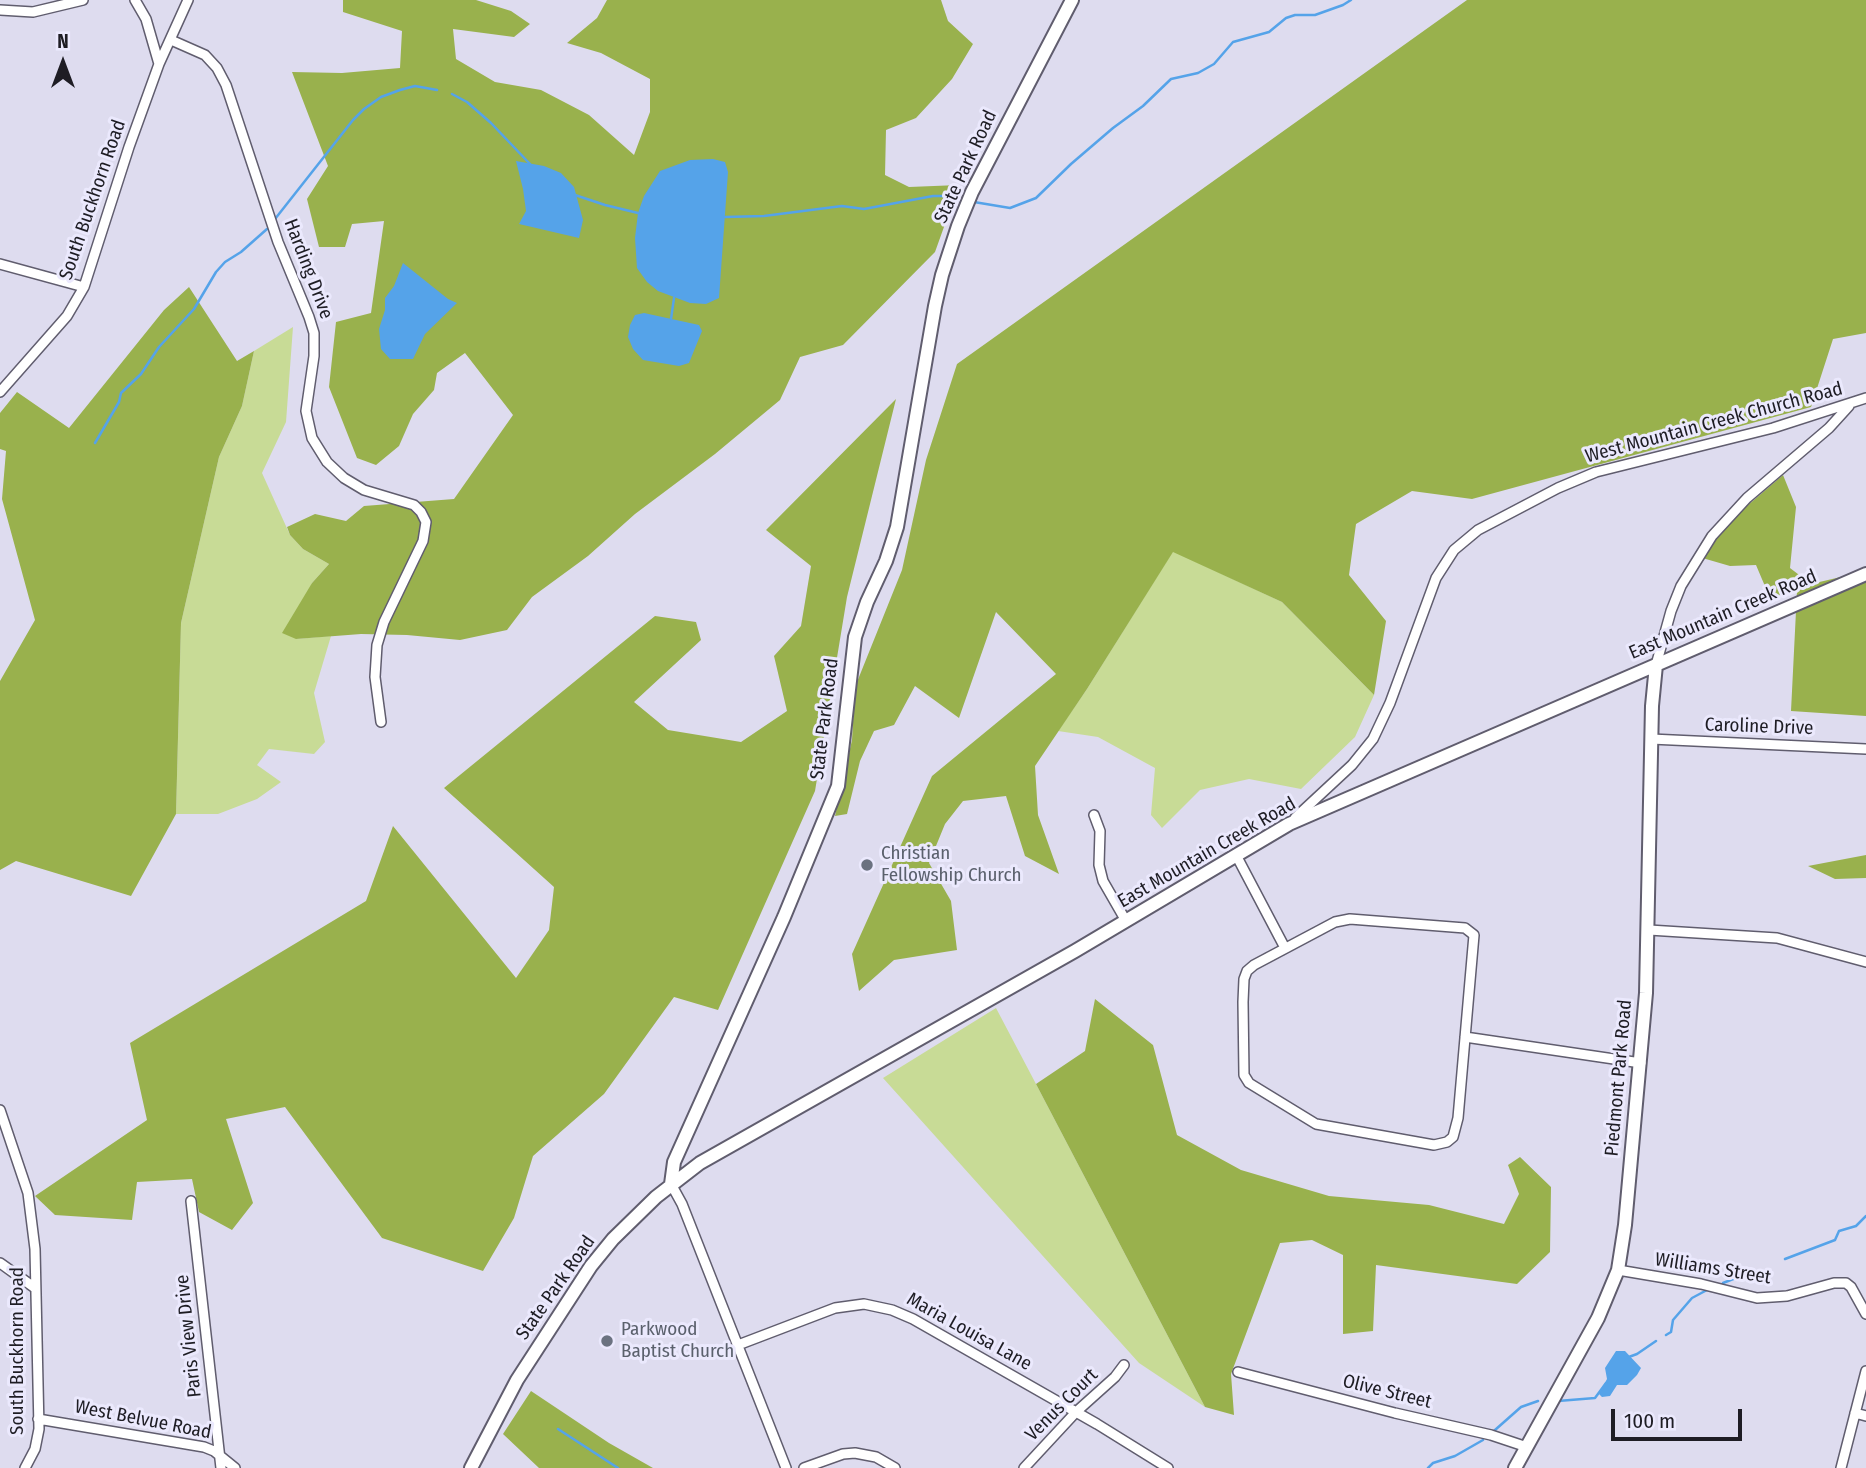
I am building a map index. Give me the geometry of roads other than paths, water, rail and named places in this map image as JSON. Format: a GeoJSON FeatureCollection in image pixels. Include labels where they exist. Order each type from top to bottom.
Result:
{"type":"FeatureCollection","features":[{"type":"Feature","properties":{"kind":"street"},"geometry":{"type":"LineString","coordinates":[[0,10],[39,11],[83,0]]}},
{"type":"Feature","properties":{"kind":"street"},"geometry":{"type":"LineString","coordinates":[[135,0],[146,19],[159,64]]}},
{"type":"Feature","properties":{"kind":"street","name":"South Buckhorn Road"},"geometry":{"type":"LineString","coordinates":[[0,392],[67,316],[84,287],[159,64],[188,0]]}},
{"type":"Feature","properties":{"kind":"street","name":"State Park Road"},"geometry":{"type":"LineString","coordinates":[[471,1468],[517,1380],[583,1276],[621,1231],[671,1184],[674,1162],[779,930],[838,786],[855,636],[897,527],[935,306],[958,226],[972,192],[1072,0]]}},
{"type":"Feature","properties":{"kind":"street","name":"Harding Drive"},"geometry":{"type":"LineString","coordinates":[[171,40],[199,52],[212,62],[233,103],[278,242],[313,327],[314,356],[306,417],[317,447],[327,462],[344,478],[365,490],[414,505],[426,522],[423,541],[384,622],[377,645],[375,677],[381,722]]}},
{"type":"Feature","properties":{"kind":"street"},"geometry":{"type":"LineString","coordinates":[[0,264],[84,287]]}},
{"type":"Feature","properties":{"kind":"street","name":"West Mountain Creek Church Road"},"geometry":{"type":"LineString","coordinates":[[1289,824],[1352,765],[1373,739],[1390,703],[1436,578],[1454,550],[1478,530],[1558,488],[1596,472],[1773,428],[1866,398]]}},
{"type":"Feature","properties":{"kind":"street"},"geometry":{"type":"LineString","coordinates":[[1656,665],[1681,586],[1712,536],[1747,498],[1829,428],[1851,404]]}},
{"type":"Feature","properties":{"kind":"street","name":"East Mountain Creek Road"},"geometry":{"type":"LineString","coordinates":[[671,1184],[700,1163],[1126,921],[1289,824],[1866,574]]}},
{"type":"Feature","properties":{"kind":"street","name":"Piedmont Park Road"},"geometry":{"type":"LineString","coordinates":[[1516,1468],[1598,1318],[1618,1270],[1641,1063],[1648,930],[1651,739],[1656,665]]}},
{"type":"Feature","properties":{"kind":"street","name":"Caroline Drive"},"geometry":{"type":"LineString","coordinates":[[1651,739],[1866,749]]}},
{"type":"Feature","properties":{"kind":"street"},"geometry":{"type":"LineString","coordinates":[[1094,815],[1100,831],[1099,864],[1103,881],[1126,921]]}},
{"type":"Feature","properties":{"kind":"street"},"geometry":{"type":"LineString","coordinates":[[1236,855],[1285,948]]}},
{"type":"Feature","properties":{"kind":"street"},"geometry":{"type":"LineString","coordinates":[[1345,919],[1469,930],[1474,935],[1475,944],[1465,1037],[1458,1118],[1455,1132],[1447,1142],[1434,1145],[1328,1128],[1308,1120],[1250,1083],[1243,1071],[1245,975],[1254,965],[1345,919]]}},
{"type":"Feature","properties":{"kind":"street"},"geometry":{"type":"LineString","coordinates":[[1648,930],[1777,938],[1866,962]]}},
{"type":"Feature","properties":{"kind":"street"},"geometry":{"type":"LineString","coordinates":[[1465,1037],[1641,1063]]}},
{"type":"Feature","properties":{"kind":"street","name":"South Buckhorn Road"},"geometry":{"type":"LineString","coordinates":[[0,1110],[28,1193],[35,1249],[38,1419],[35,1448],[25,1468]]}},
{"type":"Feature","properties":{"kind":"street"},"geometry":{"type":"LineString","coordinates":[[671,1184],[682,1204],[786,1468]]}},
{"type":"Feature","properties":{"kind":"street","name":"Paris View Drive"},"geometry":{"type":"LineString","coordinates":[[191,1201],[221,1468]]}},
{"type":"Feature","properties":{"kind":"street"},"geometry":{"type":"LineString","coordinates":[[0,1263],[35,1288]]}},
{"type":"Feature","properties":{"kind":"street","name":"Williams Street"},"geometry":{"type":"LineString","coordinates":[[1618,1270],[1701,1284],[1757,1298],[1787,1296],[1834,1283],[1846,1283],[1866,1314]]}},
{"type":"Feature","properties":{"kind":"street","name":"Maria Louisa Lane"},"geometry":{"type":"LineString","coordinates":[[738,1345],[835,1308],[864,1304],[884,1307],[913,1319],[1168,1468]]}},
{"type":"Feature","properties":{"kind":"street","name":"Venus Court"},"geometry":{"type":"LineString","coordinates":[[1024,1468],[1124,1365]]}},
{"type":"Feature","properties":{"kind":"street"},"geometry":{"type":"LineString","coordinates":[[1840,1468],[1866,1370]]}},
{"type":"Feature","properties":{"kind":"street","name":"Olive Street"},"geometry":{"type":"LineString","coordinates":[[1238,1372],[1492,1435],[1527,1447]]}},
{"type":"Feature","properties":{"kind":"street"},"geometry":{"type":"LineString","coordinates":[[1855,1413],[1866,1416]]}},
{"type":"Feature","properties":{"kind":"street","name":"West Belvue Road"},"geometry":{"type":"LineString","coordinates":[[38,1419],[204,1447],[235,1468]]}},
{"type":"Feature","properties":{"kind":"street"},"geometry":{"type":"LineString","coordinates":[[804,1468],[855,1452],[876,1457],[895,1468]]}},
{"type":"Feature","properties":{"kind":"water"},"geometry":{"type":"Polygon","coordinates":[[[713,159],[725,162],[728,172],[719,298],[706,304],[690,303],[658,291],[637,268],[635,238],[638,213],[644,196],[660,171],[690,160],[713,159]]]}},
{"type":"Feature","properties":{"kind":"water"},"geometry":{"type":"Polygon","coordinates":[[[516,161],[544,166],[561,173],[574,187],[583,220],[579,238],[519,224],[526,211],[516,161]]]}},
{"type":"Feature","properties":{"kind":"water"},"geometry":{"type":"Polygon","coordinates":[[[403,263],[448,299],[457,303],[425,334],[413,359],[390,359],[381,349],[379,329],[385,310],[385,298],[394,286],[403,263]]]}},
{"type":"Feature","properties":{"kind":"water"},"geometry":{"type":"Polygon","coordinates":[[[644,313],[699,325],[702,331],[689,363],[679,366],[643,360],[633,349],[628,337],[630,325],[635,315],[644,313]]]}},
{"type":"Feature","properties":{"kind":"water"},"geometry":{"type":"Polygon","coordinates":[[[1616,1351],[1625,1351],[1641,1368],[1627,1385],[1617,1385],[1610,1396],[1602,1397],[1599,1394],[1607,1379],[1605,1368],[1616,1351]]]}},
{"type":"Feature","properties":{"kind":"waterway"},"geometry":{"type":"LineString","coordinates":[[974,202],[1010,208],[1036,198],[1071,164],[1143,106],[1171,79],[1198,73],[1214,64],[1233,42],[1269,32],[1286,18],[1315,15],[1351,0]]}},
{"type":"Feature","properties":{"kind":"waterway"},"geometry":{"type":"LineString","coordinates":[[275,219],[364,109],[381,97],[415,86],[437,90]]}},
{"type":"Feature","properties":{"kind":"waterway"},"geometry":{"type":"LineString","coordinates":[[452,94],[467,102],[491,123],[530,164]]}},
{"type":"Feature","properties":{"kind":"waterway"},"geometry":{"type":"LineString","coordinates":[[575,195],[638,213]]}},
{"type":"Feature","properties":{"kind":"waterway"},"geometry":{"type":"LineString","coordinates":[[725,217],[764,216],[842,206],[864,209],[933,196],[957,201]]}},
{"type":"Feature","properties":{"kind":"waterway"},"geometry":{"type":"LineString","coordinates":[[95,443],[119,402],[121,393],[141,374],[159,347],[194,309],[216,272],[267,229]]}},
{"type":"Feature","properties":{"kind":"waterway"},"geometry":{"type":"LineString","coordinates":[[671,319],[674,298]]}},
{"type":"Feature","properties":{"kind":"waterway"},"geometry":{"type":"LineString","coordinates":[[1785,1259],[1835,1240],[1839,1231],[1856,1226],[1866,1216]]}},
{"type":"Feature","properties":{"kind":"waterway"},"geometry":{"type":"LineString","coordinates":[[1723,1283],[1746,1274]]}},
{"type":"Feature","properties":{"kind":"waterway"},"geometry":{"type":"LineString","coordinates":[[1666,1335],[1671,1332],[1673,1320],[1692,1298],[1707,1290]]}},
{"type":"Feature","properties":{"kind":"waterway"},"geometry":{"type":"LineString","coordinates":[[1626,1358],[1656,1341]]}},
{"type":"Feature","properties":{"kind":"waterway"},"geometry":{"type":"LineString","coordinates":[[1558,1401],[1595,1398],[1606,1383]]}},
{"type":"Feature","properties":{"kind":"waterway"},"geometry":{"type":"LineString","coordinates":[[1495,1430],[1521,1407],[1538,1401]]}},
{"type":"Feature","properties":{"kind":"waterway"},"geometry":{"type":"LineString","coordinates":[[558,1429],[618,1468]]}},
{"type":"Feature","properties":{"kind":"waterway"},"geometry":{"type":"LineString","coordinates":[[1428,1468],[1433,1463],[1455,1456],[1483,1440]]}},
{"type":"Feature","properties":{"kind":"place","name":"Christian Fellowship Church"},"geometry":{"type":"Point","coordinates":[867,865]}},
{"type":"Feature","properties":{"kind":"place","name":"Parkwood Baptist Church"},"geometry":{"type":"Point","coordinates":[607,1341]}}]}
